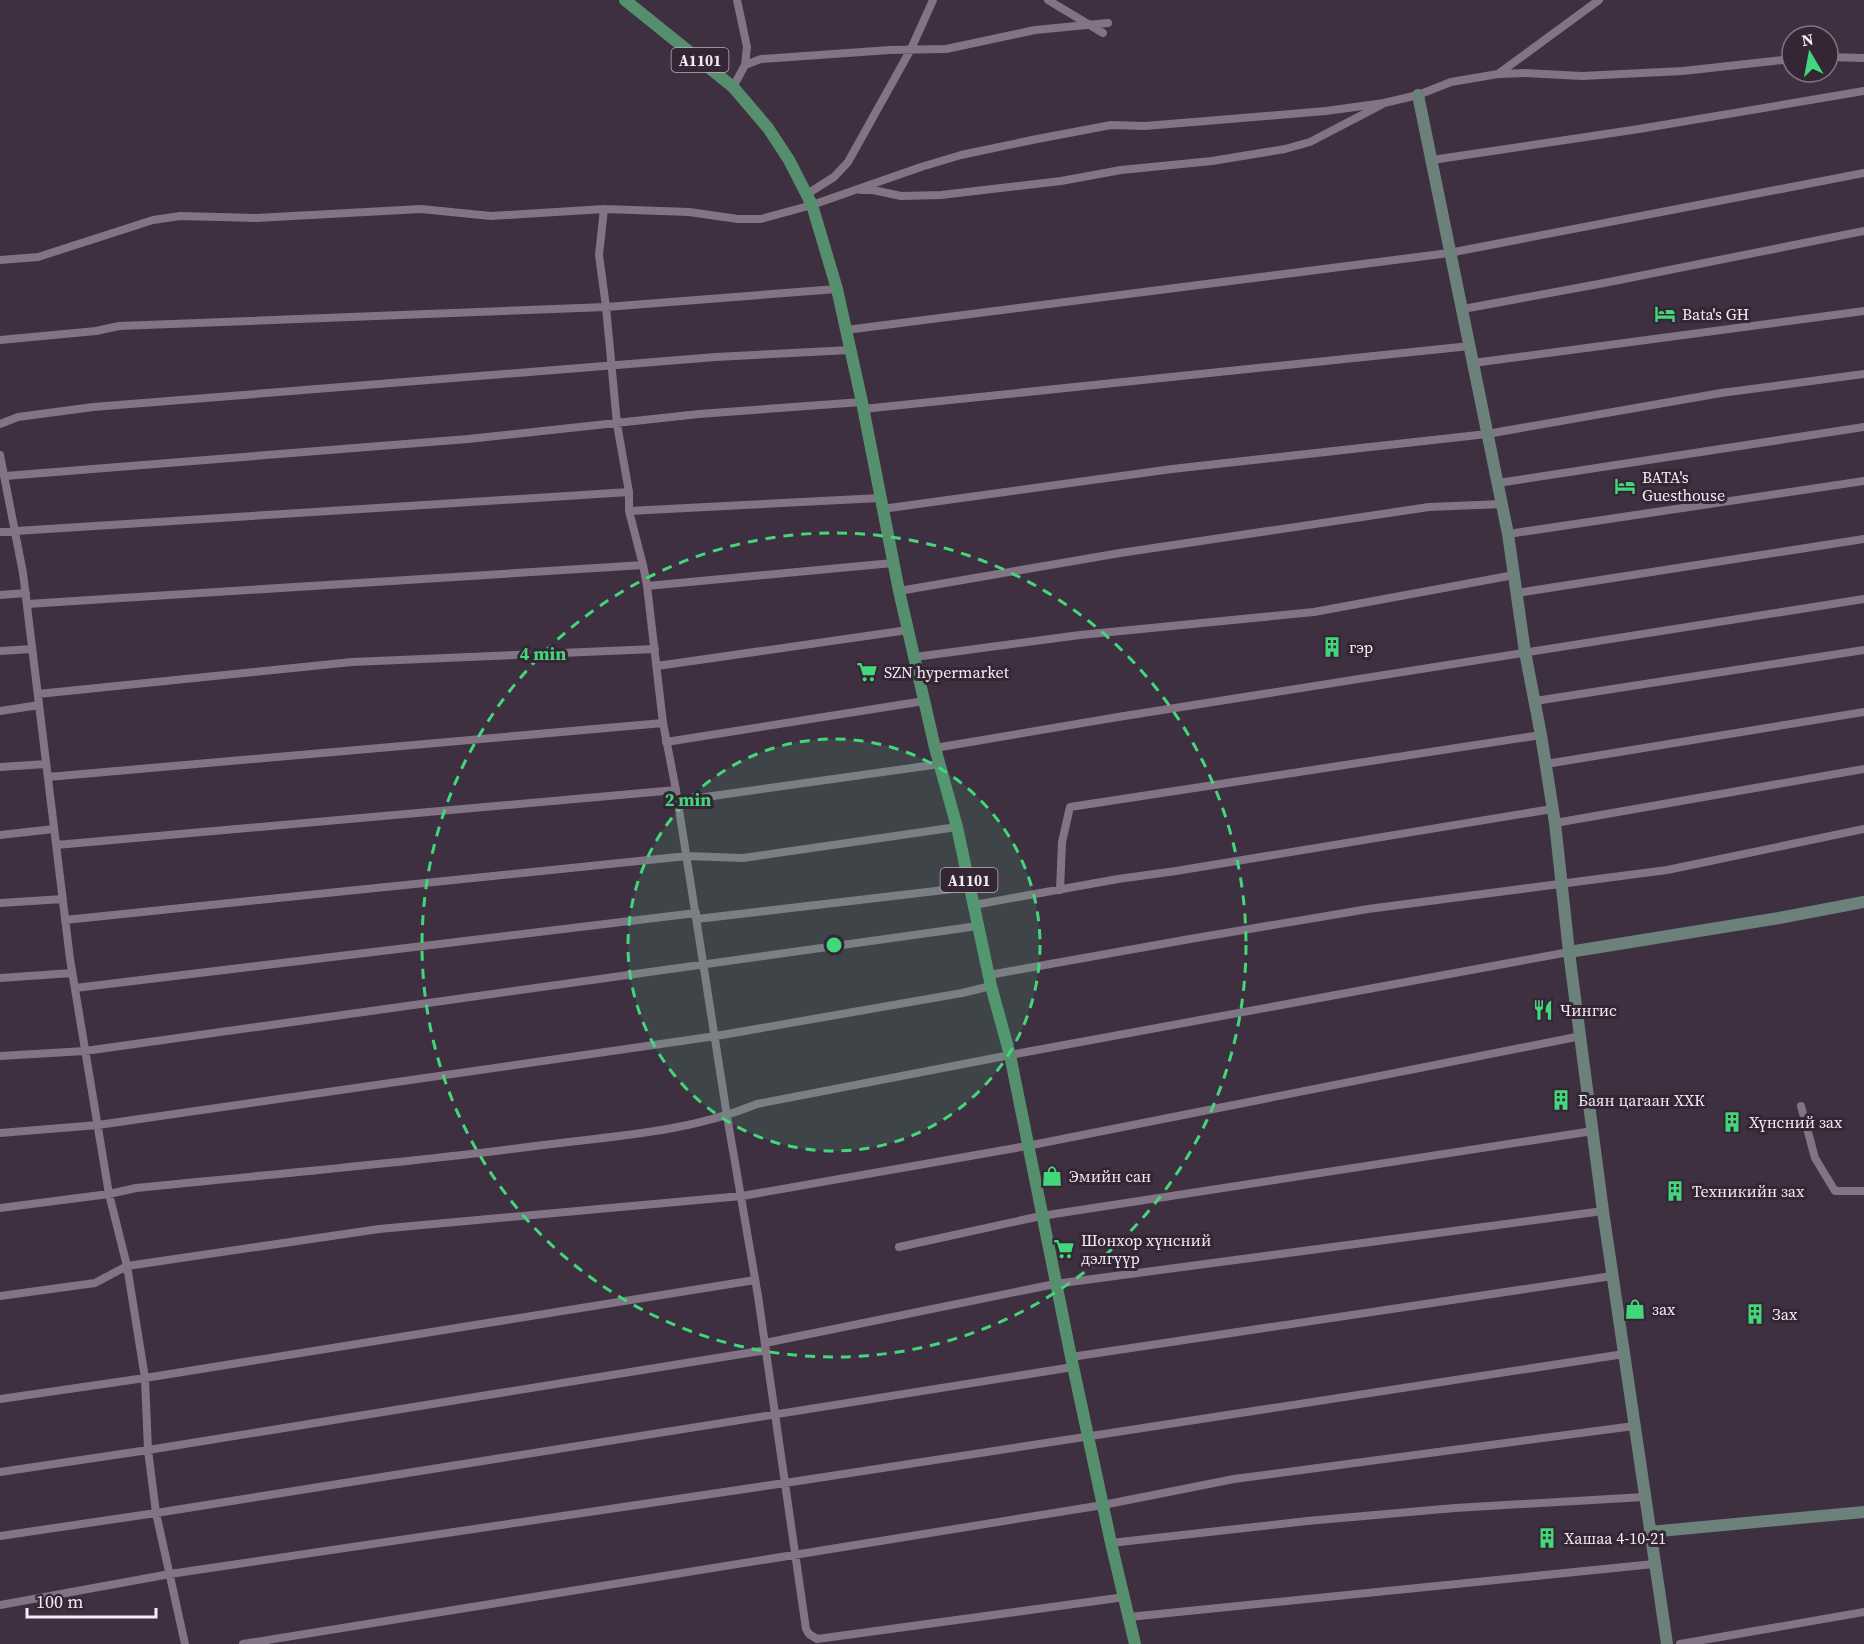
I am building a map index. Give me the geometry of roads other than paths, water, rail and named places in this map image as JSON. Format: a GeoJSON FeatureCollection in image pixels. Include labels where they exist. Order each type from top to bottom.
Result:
{"type":"FeatureCollection","features":[{"type":"Feature","properties":{"kind":"main road","name":"A1101"},"geometry":{"type":"LineString","coordinates":[[625,0],[733,87],[768,128],[789,160],[809,200],[837,289],[899,591],[935,748],[957,827],[990,981],[1010,1055],[1055,1284],[1135,1644]]}},
{"type":"Feature","properties":{"kind":"main road"},"geometry":{"type":"LineString","coordinates":[[1418,95],[1508,534],[1525,652],[1546,764],[1603,1211],[1667,1644]]}},
{"type":"Feature","properties":{"kind":"main road"},"geometry":{"type":"LineString","coordinates":[[1569,952],[1864,902]]}},
{"type":"Feature","properties":{"kind":"main road"},"geometry":{"type":"LineString","coordinates":[[1649,1532],[1864,1512]]}},
{"type":"Feature","properties":{"kind":"street"},"geometry":{"type":"LineString","coordinates":[[733,87],[745,65],[747,47],[737,0]]}},
{"type":"Feature","properties":{"kind":"street"},"geometry":{"type":"LineString","coordinates":[[809,200],[848,162],[911,49],[933,0]]}},
{"type":"Feature","properties":{"kind":"street"},"geometry":{"type":"LineString","coordinates":[[1048,0],[1102,33]]}},
{"type":"Feature","properties":{"kind":"street"},"geometry":{"type":"LineString","coordinates":[[1498,74],[1599,0]]}},
{"type":"Feature","properties":{"kind":"street"},"geometry":{"type":"LineString","coordinates":[[745,65],[761,59],[911,49],[946,49],[1035,30],[1108,23]]}},
{"type":"Feature","properties":{"kind":"street"},"geometry":{"type":"LineString","coordinates":[[1840,57],[1864,58]]}},
{"type":"Feature","properties":{"kind":"street"},"geometry":{"type":"LineString","coordinates":[[0,260],[38,256],[153,220],[180,216],[256,218],[421,209],[490,216],[604,209],[689,212],[738,219],[761,219],[809,200],[855,190],[961,155],[1111,125],[1145,126],[1326,111],[1384,103],[1418,95],[1451,82],[1498,74],[1582,76],[1683,71],[1780,60]]}},
{"type":"Feature","properties":{"kind":"street"},"geometry":{"type":"LineString","coordinates":[[1432,160],[1640,129],[1864,91]]}},
{"type":"Feature","properties":{"kind":"street"},"geometry":{"type":"LineString","coordinates":[[855,190],[873,190],[902,196],[941,195],[1061,181],[1121,170],[1212,161],[1285,149],[1310,142],[1384,103]]}},
{"type":"Feature","properties":{"kind":"street"},"geometry":{"type":"LineString","coordinates":[[846,330],[1449,253],[1864,172]]}},
{"type":"Feature","properties":{"kind":"street"},"geometry":{"type":"LineString","coordinates":[[604,209],[599,255],[617,424],[629,492],[628,511],[647,586],[663,723],[742,1196],[806,1629],[817,1639],[1125,1597]]}},
{"type":"Feature","properties":{"kind":"street"},"geometry":{"type":"LineString","coordinates":[[1463,309],[1864,231]]}},
{"type":"Feature","properties":{"kind":"street"},"geometry":{"type":"LineString","coordinates":[[0,340],[96,331],[119,326],[606,307],[837,289]]}},
{"type":"Feature","properties":{"kind":"street"},"geometry":{"type":"LineString","coordinates":[[1473,363],[1864,311]]}},
{"type":"Feature","properties":{"kind":"street"},"geometry":{"type":"LineString","coordinates":[[5,476],[468,439],[699,414],[862,405],[1470,346]]}},
{"type":"Feature","properties":{"kind":"street"},"geometry":{"type":"LineString","coordinates":[[0,424],[18,417],[93,407],[716,357],[850,350]]}},
{"type":"Feature","properties":{"kind":"street"},"geometry":{"type":"LineString","coordinates":[[628,511],[881,503],[1487,434],[1721,393],[1864,374]]}},
{"type":"Feature","properties":{"kind":"street"},"geometry":{"type":"LineString","coordinates":[[1498,483],[1864,427]]}},
{"type":"Feature","properties":{"kind":"street"},"geometry":{"type":"LineString","coordinates":[[0,455],[26,593],[72,973],[109,1194],[127,1266],[145,1378],[148,1450],[156,1513],[185,1644]]}},
{"type":"Feature","properties":{"kind":"street"},"geometry":{"type":"LineString","coordinates":[[1508,534],[1864,481]]}},
{"type":"Feature","properties":{"kind":"street"},"geometry":{"type":"LineString","coordinates":[[0,532],[629,492]]}},
{"type":"Feature","properties":{"kind":"street"},"geometry":{"type":"LineString","coordinates":[[899,591],[1120,553],[1429,507],[1502,504]]}},
{"type":"Feature","properties":{"kind":"street"},"geometry":{"type":"LineString","coordinates":[[1517,593],[1864,538]]}},
{"type":"Feature","properties":{"kind":"street"},"geometry":{"type":"LineString","coordinates":[[647,586],[893,563]]}},
{"type":"Feature","properties":{"kind":"street"},"geometry":{"type":"LineString","coordinates":[[27,604],[643,565]]}},
{"type":"Feature","properties":{"kind":"street"},"geometry":{"type":"LineString","coordinates":[[915,657],[1080,635],[1314,612],[1514,575]]}},
{"type":"Feature","properties":{"kind":"street"},"geometry":{"type":"LineString","coordinates":[[0,595],[26,593]]}},
{"type":"Feature","properties":{"kind":"street"},"geometry":{"type":"LineString","coordinates":[[935,748],[1864,598]]}},
{"type":"Feature","properties":{"kind":"street"},"geometry":{"type":"LineString","coordinates":[[657,666],[908,630]]}},
{"type":"Feature","properties":{"kind":"street"},"geometry":{"type":"LineString","coordinates":[[0,651],[32,649]]}},
{"type":"Feature","properties":{"kind":"street"},"geometry":{"type":"LineString","coordinates":[[38,694],[352,662],[655,649]]}},
{"type":"Feature","properties":{"kind":"street"},"geometry":{"type":"LineString","coordinates":[[1535,701],[1864,650]]}},
{"type":"Feature","properties":{"kind":"street"},"geometry":{"type":"LineString","coordinates":[[666,742],[924,701]]}},
{"type":"Feature","properties":{"kind":"street"},"geometry":{"type":"LineString","coordinates":[[0,711],[39,705]]}},
{"type":"Feature","properties":{"kind":"street"},"geometry":{"type":"LineString","coordinates":[[1546,764],[1864,712]]}},
{"type":"Feature","properties":{"kind":"street"},"geometry":{"type":"LineString","coordinates":[[48,777],[663,723]]}},
{"type":"Feature","properties":{"kind":"street"},"geometry":{"type":"LineString","coordinates":[[1060,890],[1062,842],[1070,807],[1541,735]]}},
{"type":"Feature","properties":{"kind":"street"},"geometry":{"type":"LineString","coordinates":[[0,767],[46,764]]}},
{"type":"Feature","properties":{"kind":"street"},"geometry":{"type":"LineString","coordinates":[[677,801],[940,764]]}},
{"type":"Feature","properties":{"kind":"street"},"geometry":{"type":"LineString","coordinates":[[1555,823],[1864,769]]}},
{"type":"Feature","properties":{"kind":"street"},"geometry":{"type":"LineString","coordinates":[[56,845],[676,790]]}},
{"type":"Feature","properties":{"kind":"street"},"geometry":{"type":"LineString","coordinates":[[975,905],[1552,809]]}},
{"type":"Feature","properties":{"kind":"street"},"geometry":{"type":"LineString","coordinates":[[65,920],[687,856],[743,858],[957,827]]}},
{"type":"Feature","properties":{"kind":"street"},"geometry":{"type":"LineString","coordinates":[[0,835],[54,829]]}},
{"type":"Feature","properties":{"kind":"street"},"geometry":{"type":"LineString","coordinates":[[0,1133],[98,1125],[716,1036],[962,993],[990,981],[1190,939],[1368,909],[1667,870],[1864,829]]}},
{"type":"Feature","properties":{"kind":"street"},"geometry":{"type":"LineString","coordinates":[[75,988],[970,887]]}},
{"type":"Feature","properties":{"kind":"street"},"geometry":{"type":"LineString","coordinates":[[0,903],[63,899]]}},
{"type":"Feature","properties":{"kind":"street"},"geometry":{"type":"LineString","coordinates":[[0,1056],[85,1050],[978,926]]}},
{"type":"Feature","properties":{"kind":"street"},"geometry":{"type":"LineString","coordinates":[[0,1208],[109,1194],[136,1188],[451,1157],[686,1127],[727,1116],[757,1104],[1569,952]]}},
{"type":"Feature","properties":{"kind":"street"},"geometry":{"type":"LineString","coordinates":[[0,978],[72,973]]}},
{"type":"Feature","properties":{"kind":"street"},"geometry":{"type":"LineString","coordinates":[[0,1296],[95,1283],[127,1266],[379,1229],[742,1196],[1027,1146],[1581,1036]]}},
{"type":"Feature","properties":{"kind":"street"},"geometry":{"type":"LineString","coordinates":[[1801,1106],[1815,1158],[1835,1191],[1864,1191]]}},
{"type":"Feature","properties":{"kind":"street"},"geometry":{"type":"LineString","coordinates":[[899,1247],[1041,1216],[1593,1131]]}},
{"type":"Feature","properties":{"kind":"street"},"geometry":{"type":"LineString","coordinates":[[0,1472],[148,1450],[765,1347],[1055,1284],[1603,1211]]}},
{"type":"Feature","properties":{"kind":"street"},"geometry":{"type":"LineString","coordinates":[[0,1536],[775,1414],[1072,1362],[1612,1276]]}},
{"type":"Feature","properties":{"kind":"street"},"geometry":{"type":"LineString","coordinates":[[0,1399],[145,1378],[755,1280]]}},
{"type":"Feature","properties":{"kind":"street"},"geometry":{"type":"LineString","coordinates":[[0,1605],[170,1574],[785,1483],[1623,1354]]}},
{"type":"Feature","properties":{"kind":"street"},"geometry":{"type":"LineString","coordinates":[[243,1644],[1103,1505],[1245,1477],[1634,1426]]}},
{"type":"Feature","properties":{"kind":"street"},"geometry":{"type":"LineString","coordinates":[[1111,1543],[1307,1521],[1455,1508],[1644,1497]]}},
{"type":"Feature","properties":{"kind":"street"},"geometry":{"type":"LineString","coordinates":[[1129,1617],[1654,1564]]}},
{"type":"Feature","properties":{"kind":"street"},"geometry":{"type":"LineString","coordinates":[[1680,1644],[1864,1612]]}},
{"type":"Feature","properties":{"kind":"place","name":"Bata's GH"},"geometry":{"type":"Point","coordinates":[1665,314]}},
{"type":"Feature","properties":{"kind":"place","name":"BATA's Guesthouse"},"geometry":{"type":"Point","coordinates":[1625,486]}},
{"type":"Feature","properties":{"kind":"place","name":"гэр"},"geometry":{"type":"Point","coordinates":[1332,647]}},
{"type":"Feature","properties":{"kind":"place","name":"SZN hypermarket"},"geometry":{"type":"Point","coordinates":[867,672]}},
{"type":"Feature","properties":{"kind":"place","name":"Чингис"},"geometry":{"type":"Point","coordinates":[1543,1010]}},
{"type":"Feature","properties":{"kind":"place","name":"Баян цагаан ХХК"},"geometry":{"type":"Point","coordinates":[1561,1100]}},
{"type":"Feature","properties":{"kind":"place","name":"Хүнсний зах"},"geometry":{"type":"Point","coordinates":[1732,1122]}},
{"type":"Feature","properties":{"kind":"place","name":"Эмийн сан"},"geometry":{"type":"Point","coordinates":[1052,1176]}},
{"type":"Feature","properties":{"kind":"place","name":"Техникийн зах"},"geometry":{"type":"Point","coordinates":[1675,1191]}},
{"type":"Feature","properties":{"kind":"place","name":"Шонхор хүнсний дэлгүүр"},"geometry":{"type":"Point","coordinates":[1064,1249]}},
{"type":"Feature","properties":{"kind":"place","name":"зах"},"geometry":{"type":"Point","coordinates":[1635,1309]}},
{"type":"Feature","properties":{"kind":"place","name":"Зах"},"geometry":{"type":"Point","coordinates":[1755,1314]}},
{"type":"Feature","properties":{"kind":"place","name":"Хашаа 4-10-21"},"geometry":{"type":"Point","coordinates":[1547,1538]}}]}
